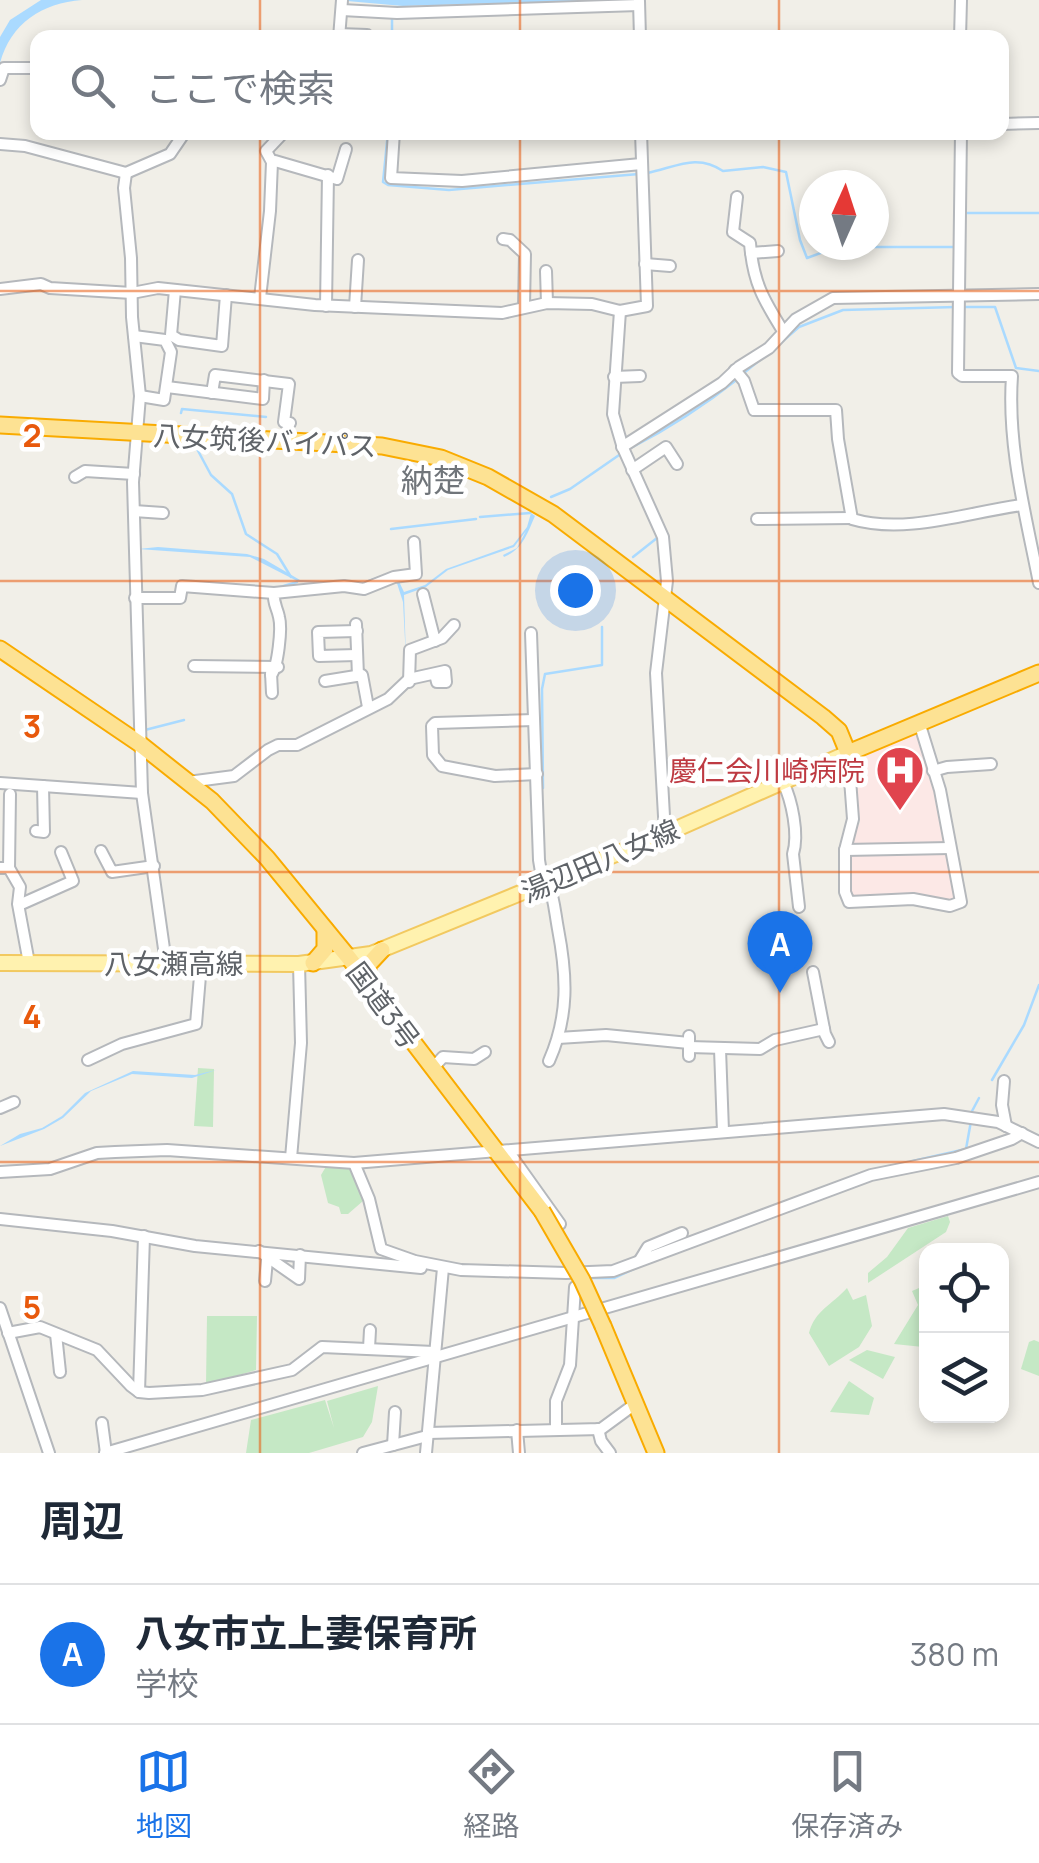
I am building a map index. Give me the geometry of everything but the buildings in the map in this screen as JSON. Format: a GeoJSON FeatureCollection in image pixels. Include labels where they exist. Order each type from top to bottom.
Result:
{"type":"FeatureCollection","features":[{"type":"Feature","properties":{"kind":"highway","name":"八女筑後バイパス"},"geometry":{"type":"LineString","coordinates":[[0,425],[382,446],[441,458],[488,477],[553,514],[823,717],[839,731],[846,754]]}},
{"type":"Feature","properties":{"kind":"highway","name":"国道3号"},"geometry":{"type":"LineString","coordinates":[[0,649],[140,744],[212,801],[268,858],[432,1069],[502,1151],[542,1211],[582,1280],[656,1453]]}},
{"type":"Feature","properties":{"kind":"highway"},"geometry":{"type":"LineString","coordinates":[[846,754],[1039,673]]}},
{"type":"Feature","properties":{"kind":"highway"},"geometry":{"type":"LineString","coordinates":[[306,963],[324,950],[325,929]]}},
{"type":"Feature","properties":{"kind":"highway"},"geometry":{"type":"LineString","coordinates":[[368,984],[368,965],[382,950]]}},
{"type":"Feature","properties":{"kind":"main road","name":"湯辺田八女線"},"geometry":{"type":"LineString","coordinates":[[348,958],[382,950],[665,834],[846,754]]}},
{"type":"Feature","properties":{"kind":"main road","name":"八女瀬高線"},"geometry":{"type":"LineString","coordinates":[[0,962],[306,963],[348,958]]}},
{"type":"Feature","properties":{"kind":"street"},"geometry":{"type":"LineString","coordinates":[[960,0],[960,30]]}},
{"type":"Feature","properties":{"kind":"street"},"geometry":{"type":"LineString","coordinates":[[340,30],[342,5],[432,13],[639,2],[640,30]]}},
{"type":"Feature","properties":{"kind":"street"},"geometry":{"type":"LineString","coordinates":[[0,80],[4,68],[30,68]]}},
{"type":"Feature","properties":{"kind":"street"},"geometry":{"type":"LineString","coordinates":[[1009,124],[1039,123]]}},
{"type":"Feature","properties":{"kind":"street"},"geometry":{"type":"LineString","coordinates":[[0,144],[26,146],[126,173],[156,163],[170,154],[179,140]]}},
{"type":"Feature","properties":{"kind":"street"},"geometry":{"type":"LineString","coordinates":[[260,298],[271,195],[272,162],[266,151],[276,140]]}},
{"type":"Feature","properties":{"kind":"street"},"geometry":{"type":"LineString","coordinates":[[394,140],[392,178],[462,181],[641,164]]}},
{"type":"Feature","properties":{"kind":"street"},"geometry":{"type":"LineString","coordinates":[[0,289],[40,284],[50,288],[132,293],[158,288],[326,306],[502,313],[547,303],[592,304],[620,311],[647,306],[641,140]]}},
{"type":"Feature","properties":{"kind":"street"},"geometry":{"type":"LineString","coordinates":[[961,140],[958,373],[1012,376],[1010,403],[1022,505],[1039,583]]}},
{"type":"Feature","properties":{"kind":"street"},"geometry":{"type":"LineString","coordinates":[[275,161],[336,178],[346,149]]}},
{"type":"Feature","properties":{"kind":"street"},"geometry":{"type":"LineString","coordinates":[[126,173],[140,396],[134,511],[142,792],[166,963]]}},
{"type":"Feature","properties":{"kind":"street"},"geometry":{"type":"LineString","coordinates":[[326,306],[328,175]]}},
{"type":"Feature","properties":{"kind":"street"},"geometry":{"type":"LineString","coordinates":[[737,197],[734,232],[750,243],[754,279],[762,300],[783,331]]}},
{"type":"Feature","properties":{"kind":"street"},"geometry":{"type":"LineString","coordinates":[[503,239],[510,240],[524,254],[524,306]]}},
{"type":"Feature","properties":{"kind":"street"},"geometry":{"type":"LineString","coordinates":[[751,253],[778,251]]}},
{"type":"Feature","properties":{"kind":"street"},"geometry":{"type":"LineString","coordinates":[[355,307],[358,260]]}},
{"type":"Feature","properties":{"kind":"street"},"geometry":{"type":"LineString","coordinates":[[645,264],[670,266]]}},
{"type":"Feature","properties":{"kind":"street"},"geometry":{"type":"LineString","coordinates":[[546,271],[547,303]]}},
{"type":"Feature","properties":{"kind":"street"},"geometry":{"type":"LineString","coordinates":[[174,290],[171,335],[179,340],[222,346],[226,295]]}},
{"type":"Feature","properties":{"kind":"street"},"geometry":{"type":"LineString","coordinates":[[623,450],[769,348],[806,312],[844,296],[1039,294]]}},
{"type":"Feature","properties":{"kind":"street"},"geometry":{"type":"LineString","coordinates":[[620,311],[613,414],[623,450],[662,537],[666,599],[656,673],[665,834]]}},
{"type":"Feature","properties":{"kind":"street"},"geometry":{"type":"LineString","coordinates":[[134,336],[165,340],[172,352],[164,400],[140,396]]}},
{"type":"Feature","properties":{"kind":"street"},"geometry":{"type":"LineString","coordinates":[[735,370],[744,381],[754,410],[836,410],[852,518]]}},
{"type":"Feature","properties":{"kind":"street"},"geometry":{"type":"LineString","coordinates":[[212,393],[215,375],[289,384],[284,422],[290,422]]}},
{"type":"Feature","properties":{"kind":"street"},"geometry":{"type":"LineString","coordinates":[[614,377],[640,376]]}},
{"type":"Feature","properties":{"kind":"street"},"geometry":{"type":"LineString","coordinates":[[167,387],[263,399],[264,380]]}},
{"type":"Feature","properties":{"kind":"street"},"geometry":{"type":"LineString","coordinates":[[632,470],[666,447],[677,464]]}},
{"type":"Feature","properties":{"kind":"street"},"geometry":{"type":"LineString","coordinates":[[75,476],[85,471],[134,474]]}},
{"type":"Feature","properties":{"kind":"street"},"geometry":{"type":"LineString","coordinates":[[757,519],[852,518],[858,522],[926,523],[973,511],[1022,505]]}},
{"type":"Feature","properties":{"kind":"street"},"geometry":{"type":"LineString","coordinates":[[134,511],[162,513]]}},
{"type":"Feature","properties":{"kind":"street"},"geometry":{"type":"LineString","coordinates":[[135,598],[180,598],[182,586],[274,593],[344,586],[364,588],[416,574],[414,542]]}},
{"type":"Feature","properties":{"kind":"street"},"geometry":{"type":"LineString","coordinates":[[272,693],[280,623],[274,593]]}},
{"type":"Feature","properties":{"kind":"street"},"geometry":{"type":"LineString","coordinates":[[423,594],[435,641]]}},
{"type":"Feature","properties":{"kind":"street"},"geometry":{"type":"LineString","coordinates":[[409,683],[410,650],[435,641],[454,624]]}},
{"type":"Feature","properties":{"kind":"street"},"geometry":{"type":"LineString","coordinates":[[357,655],[319,656],[319,629],[356,628],[358,676]]}},
{"type":"Feature","properties":{"kind":"street"},"geometry":{"type":"LineString","coordinates":[[531,634],[545,883],[564,959],[566,1011],[549,1061]]}},
{"type":"Feature","properties":{"kind":"street"},"geometry":{"type":"LineString","coordinates":[[194,666],[273,670]]}},
{"type":"Feature","properties":{"kind":"street"},"geometry":{"type":"LineString","coordinates":[[188,782],[234,776],[268,750],[278,745],[298,745],[388,699],[409,683],[435,674]]}},
{"type":"Feature","properties":{"kind":"street"},"geometry":{"type":"LineString","coordinates":[[324,680],[362,675],[368,707]]}},
{"type":"Feature","properties":{"kind":"street"},"geometry":{"type":"LineString","coordinates":[[534,720],[435,723],[432,748],[442,766],[494,776],[537,774]]}},
{"type":"Feature","properties":{"kind":"street"},"geometry":{"type":"LineString","coordinates":[[846,754],[853,818],[845,850],[845,892],[849,902],[913,899],[950,906],[961,902],[940,790],[919,722]]}},
{"type":"Feature","properties":{"kind":"street"},"geometry":{"type":"LineString","coordinates":[[933,771],[991,764]]}},
{"type":"Feature","properties":{"kind":"street"},"geometry":{"type":"LineString","coordinates":[[782,782],[793,822],[798,907]]}},
{"type":"Feature","properties":{"kind":"street"},"geometry":{"type":"LineString","coordinates":[[0,783],[142,792]]}},
{"type":"Feature","properties":{"kind":"street"},"geometry":{"type":"LineString","coordinates":[[36,832],[44,832],[44,786]]}},
{"type":"Feature","properties":{"kind":"street"},"geometry":{"type":"LineString","coordinates":[[10,794],[5,811],[4,868],[20,886],[19,906],[30,963]]}},
{"type":"Feature","properties":{"kind":"street"},"geometry":{"type":"LineString","coordinates":[[845,850],[950,848]]}},
{"type":"Feature","properties":{"kind":"street"},"geometry":{"type":"LineString","coordinates":[[101,851],[112,872],[154,866]]}},
{"type":"Feature","properties":{"kind":"street"},"geometry":{"type":"LineString","coordinates":[[19,906],[73,881],[61,852]]}},
{"type":"Feature","properties":{"kind":"street"},"geometry":{"type":"LineString","coordinates":[[291,1158],[306,963]]}},
{"type":"Feature","properties":{"kind":"street"},"geometry":{"type":"LineString","coordinates":[[88,1060],[122,1044],[196,1024],[201,964]]}},
{"type":"Feature","properties":{"kind":"street"},"geometry":{"type":"LineString","coordinates":[[813,972],[829,1042]]}},
{"type":"Feature","properties":{"kind":"street"},"geometry":{"type":"LineString","coordinates":[[558,1038],[606,1034],[689,1046],[760,1049],[775,1040],[824,1030]]}},
{"type":"Feature","properties":{"kind":"street"},"geometry":{"type":"LineString","coordinates":[[720,1049],[723,1131]]}},
{"type":"Feature","properties":{"kind":"street"},"geometry":{"type":"LineString","coordinates":[[432,1069],[443,1057],[474,1060],[485,1052]]}},
{"type":"Feature","properties":{"kind":"street"},"geometry":{"type":"LineString","coordinates":[[1004,1080],[1002,1104],[1006,1126]]}},
{"type":"Feature","properties":{"kind":"street"},"geometry":{"type":"LineString","coordinates":[[0,1108],[14,1102]]}},
{"type":"Feature","properties":{"kind":"street"},"geometry":{"type":"LineString","coordinates":[[0,1172],[50,1169],[97,1153],[167,1150],[354,1163],[944,1114],[1006,1126],[1039,1142]]}},
{"type":"Feature","properties":{"kind":"street"},"geometry":{"type":"LineString","coordinates":[[0,1219],[195,1246],[420,1268],[613,1271],[872,1175],[956,1158],[1012,1140],[1022,1133]]}},
{"type":"Feature","properties":{"kind":"street"},"geometry":{"type":"LineString","coordinates":[[502,1151],[560,1224]]}},
{"type":"Feature","properties":{"kind":"street"},"geometry":{"type":"LineString","coordinates":[[354,1163],[381,1249],[438,1267]]}},
{"type":"Feature","properties":{"kind":"street"},"geometry":{"type":"LineString","coordinates":[[102,1422],[105,1453],[1039,1182]]}},
{"type":"Feature","properties":{"kind":"street"},"geometry":{"type":"LineString","coordinates":[[639,1261],[648,1247],[682,1233]]}},
{"type":"Feature","properties":{"kind":"street"},"geometry":{"type":"LineString","coordinates":[[139,1392],[144,1236]]}},
{"type":"Feature","properties":{"kind":"street"},"geometry":{"type":"LineString","coordinates":[[258,1251],[298,1279],[300,1255]]}},
{"type":"Feature","properties":{"kind":"street"},"geometry":{"type":"LineString","coordinates":[[265,1281],[267,1260]]}},
{"type":"Feature","properties":{"kind":"street"},"geometry":{"type":"LineString","coordinates":[[426,1453],[438,1267]]}},
{"type":"Feature","properties":{"kind":"street"},"geometry":{"type":"LineString","coordinates":[[556,1429],[556,1401],[570,1365],[575,1288]]}},
{"type":"Feature","properties":{"kind":"street"},"geometry":{"type":"LineString","coordinates":[[0,1308],[49,1453]]}},
{"type":"Feature","properties":{"kind":"street"},"geometry":{"type":"LineString","coordinates":[[5,1330],[37,1326],[97,1350],[139,1392],[226,1386],[292,1370],[322,1347],[433,1355]]}},
{"type":"Feature","properties":{"kind":"street"},"geometry":{"type":"LineString","coordinates":[[370,1330],[370,1348]]}},
{"type":"Feature","properties":{"kind":"street"},"geometry":{"type":"LineString","coordinates":[[56,1334],[60,1372]]}},
{"type":"Feature","properties":{"kind":"street"},"geometry":{"type":"LineString","coordinates":[[363,1453],[427,1434],[598,1429],[635,1404]]}},
{"type":"Feature","properties":{"kind":"street"},"geometry":{"type":"LineString","coordinates":[[392,1444],[395,1412]]}},
{"type":"Feature","properties":{"kind":"street"},"geometry":{"type":"LineString","coordinates":[[598,1429],[610,1453]]}},
{"type":"Feature","properties":{"kind":"street"},"geometry":{"type":"LineString","coordinates":[[517,1430],[519,1453]]}},
{"type":"Feature","properties":{"kind":"shaded area","name":"慶仁会川崎病院"},"geometry":{"type":"Polygon","coordinates":[[[918,732],[936,788],[957,900],[859,900],[848,891],[850,841],[860,823],[857,758],[918,732]]]}},
{"type":"Feature","properties":{"kind":"green space"},"geometry":{"type":"Polygon","coordinates":[[[198,1068],[214,1069],[213,1127],[194,1126],[198,1068]]]}},
{"type":"Feature","properties":{"kind":"green space"},"geometry":{"type":"Polygon","coordinates":[[[342,1163],[350,1165],[363,1193],[363,1201],[348,1214],[341,1214],[339,1207],[328,1203],[321,1175],[327,1165],[337,1168],[342,1163]]]}},
{"type":"Feature","properties":{"kind":"green space"},"geometry":{"type":"Polygon","coordinates":[[[948,1216],[950,1222],[946,1232],[929,1243],[919,1243],[919,1250],[868,1283],[868,1273],[887,1257],[908,1228],[948,1216]]]}},
{"type":"Feature","properties":{"kind":"green space"},"geometry":{"type":"Polygon","coordinates":[[[847,1288],[853,1300],[866,1295],[872,1326],[859,1347],[829,1366],[809,1333],[820,1313],[847,1288]]]}},
{"type":"Feature","properties":{"kind":"green space"},"geometry":{"type":"Polygon","coordinates":[[[919,1288],[919,1347],[894,1344],[918,1305],[912,1291],[919,1288]]]}},
{"type":"Feature","properties":{"kind":"green space"},"geometry":{"type":"Polygon","coordinates":[[[207,1316],[257,1316],[256,1370],[206,1385],[207,1316]]]}},
{"type":"Feature","properties":{"kind":"green space"},"geometry":{"type":"Polygon","coordinates":[[[1029,1342],[1039,1342],[1039,1376],[1021,1369],[1029,1342]]]}},
{"type":"Feature","properties":{"kind":"green space"},"geometry":{"type":"Polygon","coordinates":[[[867,1350],[895,1357],[883,1379],[849,1360],[867,1350]]]}},
{"type":"Feature","properties":{"kind":"green space"},"geometry":{"type":"Polygon","coordinates":[[[849,1381],[874,1398],[869,1415],[830,1412],[849,1381]]]}},
{"type":"Feature","properties":{"kind":"green space"},"geometry":{"type":"Polygon","coordinates":[[[378,1386],[372,1422],[363,1437],[309,1453],[246,1453],[251,1420],[325,1400],[334,1428],[327,1401],[378,1386]]]}},
{"type":"Feature","properties":{"kind":"water"},"geometry":{"type":"Polygon","coordinates":[[[41,0],[82,0],[54,5],[30,18],[12,37],[0,63],[0,37],[10,20],[41,0]]]}},
{"type":"Feature","properties":{"kind":"water"},"geometry":{"type":"Polygon","coordinates":[[[336,0],[610,0],[403,6],[336,0]]]}},
{"type":"Feature","properties":{"kind":"water"},"geometry":{"type":"Polygon","coordinates":[[[531,513],[535,516],[527,535],[516,550],[510,554],[503,555],[517,548],[526,531],[514,547],[448,570],[426,587],[404,595],[406,659],[403,602],[394,574],[362,585],[299,582],[250,557],[138,549],[247,554],[300,580],[359,583],[394,571],[404,592],[425,585],[446,569],[513,545],[527,527],[531,513]]]}},
{"type":"Feature","properties":{"kind":"water"},"geometry":{"type":"Polygon","coordinates":[[[216,1070],[192,1078],[132,1074],[91,1091],[63,1118],[44,1129],[0,1146],[20,1134],[42,1128],[62,1116],[85,1093],[133,1071],[195,1075],[216,1070]]]}},
{"type":"Feature","properties":{"kind":"waterway"},"geometry":{"type":"LineString","coordinates":[[392,19],[392,30]]}},
{"type":"Feature","properties":{"kind":"waterway"},"geometry":{"type":"LineString","coordinates":[[387,140],[383,182],[388,185],[449,190],[639,174]]}},
{"type":"Feature","properties":{"kind":"waterway"},"geometry":{"type":"LineString","coordinates":[[647,173],[695,162],[723,171],[763,167],[786,172],[807,258],[837,247],[954,247]]}},
{"type":"Feature","properties":{"kind":"waterway"},"geometry":{"type":"LineString","coordinates":[[964,246],[965,213],[1039,213]]}},
{"type":"Feature","properties":{"kind":"waterway"},"geometry":{"type":"LineString","coordinates":[[776,347],[799,327],[843,310],[956,307]]}},
{"type":"Feature","properties":{"kind":"waterway"},"geometry":{"type":"LineString","coordinates":[[964,307],[995,307],[1016,368],[1039,371]]}},
{"type":"Feature","properties":{"kind":"waterway"},"geometry":{"type":"LineString","coordinates":[[745,372],[766,355]]}},
{"type":"Feature","properties":{"kind":"waterway"},"geometry":{"type":"LineString","coordinates":[[629,449],[686,416],[739,378]]}},
{"type":"Feature","properties":{"kind":"waterway"},"geometry":{"type":"LineString","coordinates":[[181,413],[182,409],[266,417]]}},
{"type":"Feature","properties":{"kind":"waterway"},"geometry":{"type":"LineString","coordinates":[[196,447],[211,475],[232,494],[246,534],[277,554],[291,577]]}},
{"type":"Feature","properties":{"kind":"waterway"},"geometry":{"type":"LineString","coordinates":[[551,497],[570,489],[622,453]]}},
{"type":"Feature","properties":{"kind":"waterway"},"geometry":{"type":"LineString","coordinates":[[480,517],[530,513]]}},
{"type":"Feature","properties":{"kind":"waterway"},"geometry":{"type":"LineString","coordinates":[[391,529],[476,519]]}},
{"type":"Feature","properties":{"kind":"waterway"},"geometry":{"type":"LineString","coordinates":[[633,557],[657,538]]}},
{"type":"Feature","properties":{"kind":"waterway"},"geometry":{"type":"LineString","coordinates":[[277,588],[297,582]]}},
{"type":"Feature","properties":{"kind":"waterway"},"geometry":{"type":"LineString","coordinates":[[543,788],[545,674],[602,665],[602,627]]}},
{"type":"Feature","properties":{"kind":"waterway"},"geometry":{"type":"LineString","coordinates":[[145,730],[184,720]]}},
{"type":"Feature","properties":{"kind":"waterway"},"geometry":{"type":"LineString","coordinates":[[992,1080],[1024,1025],[1039,985]]}},
{"type":"Feature","properties":{"kind":"waterway"},"geometry":{"type":"LineString","coordinates":[[971,1113],[979,1098]]}},
{"type":"Feature","properties":{"kind":"waterway"},"geometry":{"type":"LineString","coordinates":[[913,1161],[966,1149],[971,1121]]}},
{"type":"Feature","properties":{"kind":"waterway"},"geometry":{"type":"LineString","coordinates":[[663,1247],[847,1179]]}},
{"type":"Feature","properties":{"kind":"waterway"},"geometry":{"type":"LineString","coordinates":[[589,1278],[614,1278],[638,1267]]}},
{"type":"Feature","properties":{"kind":"place","name":"慶仁会川崎病院"},"geometry":{"type":"Point","coordinates":[900,812]}},
{"type":"Feature","properties":{"kind":"place","name":"八女市立上妻保育所"},"geometry":{"type":"Point","coordinates":[780,993]}},
{"type":"Feature","properties":{"kind":"district","name":"納楚"},"geometry":{"type":"Point","coordinates":[433,480]}}]}
